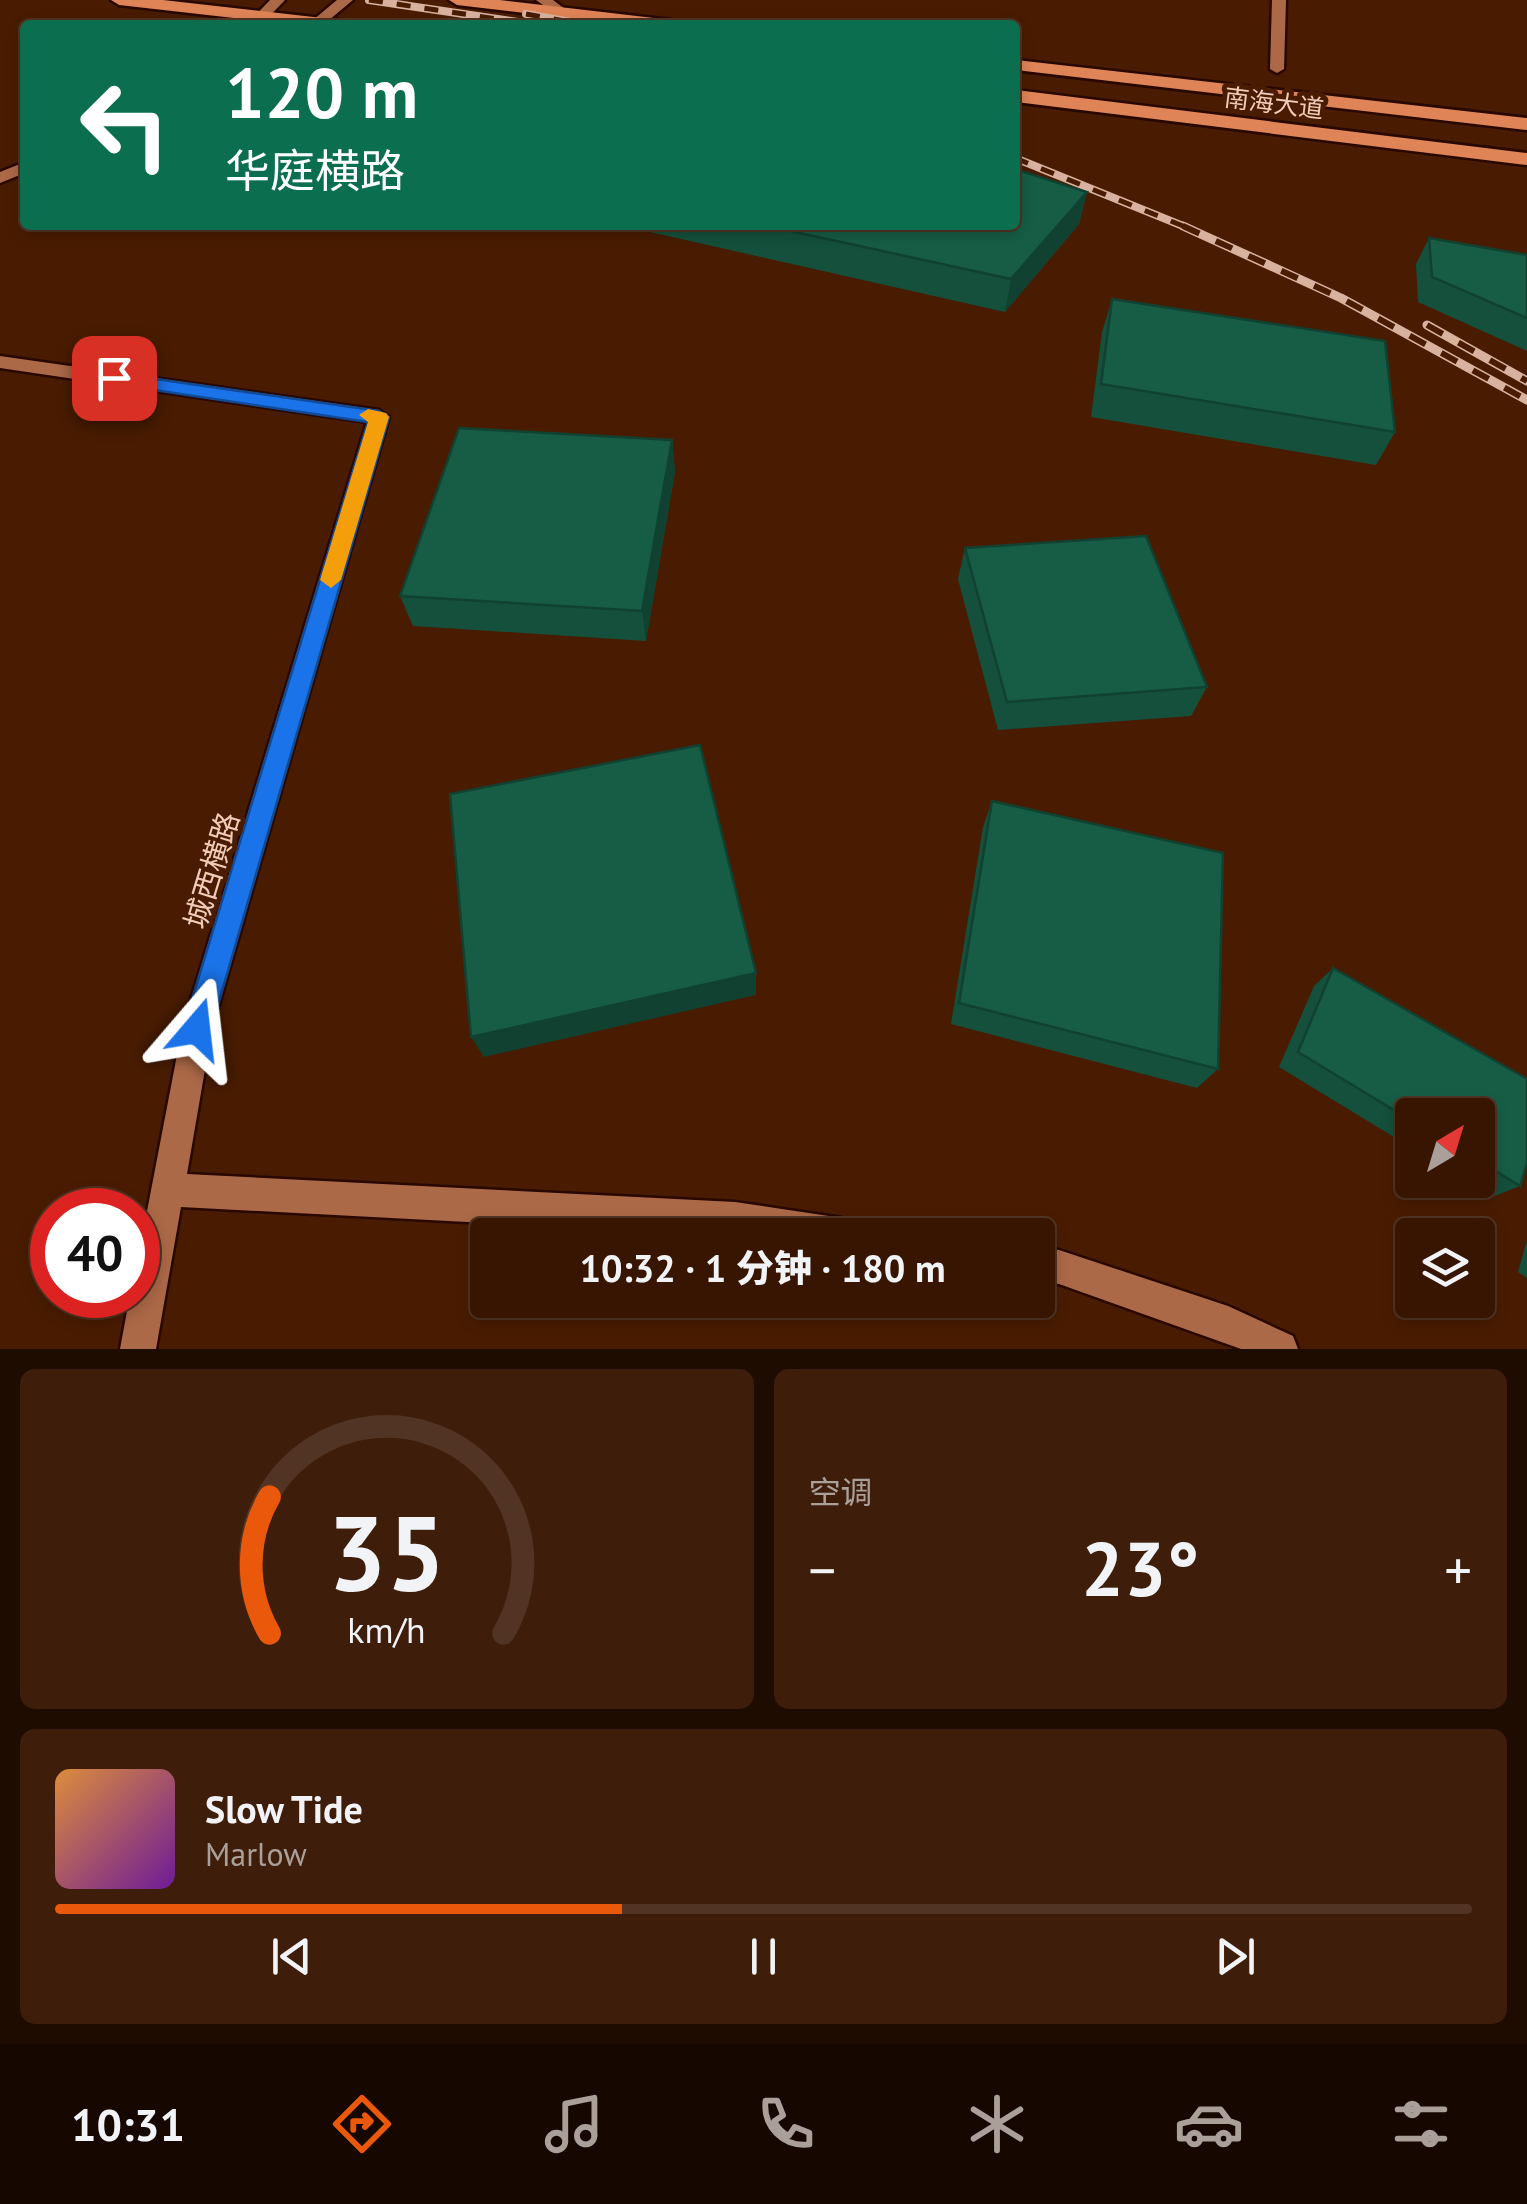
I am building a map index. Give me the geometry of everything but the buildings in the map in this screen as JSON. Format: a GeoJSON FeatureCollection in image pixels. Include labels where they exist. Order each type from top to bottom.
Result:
{"type":"FeatureCollection","features":[{"type":"Feature","properties":{"kind":"highway"},"geometry":{"type":"LineString","coordinates":[[119,0],[250,20]]}},
{"type":"Feature","properties":{"kind":"highway"},"geometry":{"type":"LineString","coordinates":[[457,0],[630,20]]}},
{"type":"Feature","properties":{"kind":"highway","name":"南海大道"},"geometry":{"type":"LineString","coordinates":[[1020,66],[1527,124]]}},
{"type":"Feature","properties":{"kind":"highway","name":"南海大道"},"geometry":{"type":"LineString","coordinates":[[1020,97],[1527,159]]}},
{"type":"Feature","properties":{"kind":"street"},"geometry":{"type":"LineString","coordinates":[[258,20],[278,0]]}},
{"type":"Feature","properties":{"kind":"street"},"geometry":{"type":"LineString","coordinates":[[321,20],[346,0]]}},
{"type":"Feature","properties":{"kind":"street"},"geometry":{"type":"LineString","coordinates":[[542,0],[562,12]]}},
{"type":"Feature","properties":{"kind":"street"},"geometry":{"type":"LineString","coordinates":[[1278,69],[1279,0]]}},
{"type":"Feature","properties":{"kind":"street","name":"城西横路"},"geometry":{"type":"LineString","coordinates":[[0,362],[379,417],[197,1029],[138,1349]]}},
{"type":"Feature","properties":{"kind":"street"},"geometry":{"type":"LineString","coordinates":[[168,1190],[715,1218]]}},
{"type":"Feature","properties":{"kind":"street"},"geometry":{"type":"LineString","coordinates":[[1055,1266],[1228,1324],[1280,1349]]}},
{"type":"Feature","properties":{"kind":"railway"},"geometry":{"type":"LineString","coordinates":[[369,0],[504,20]]}},
{"type":"Feature","properties":{"kind":"railway"},"geometry":{"type":"LineString","coordinates":[[526,14],[559,20]]}},
{"type":"Feature","properties":{"kind":"railway"},"geometry":{"type":"LineString","coordinates":[[1020,160],[1188,228]]}},
{"type":"Feature","properties":{"kind":"railway"},"geometry":{"type":"LineString","coordinates":[[1183,226],[1341,298],[1527,400]]}},
{"type":"Feature","properties":{"kind":"railway"},"geometry":{"type":"LineString","coordinates":[[1427,325],[1527,381]]}},
{"type":"Feature","properties":{"kind":"slow traffic"},"geometry":{"type":"LineString","coordinates":[[331,580],[379,417],[368,415]]}},
{"type":"Feature","properties":{"kind":"route"},"geometry":{"type":"LineString","coordinates":[[114,378],[379,417],[197,1029]]}}]}
